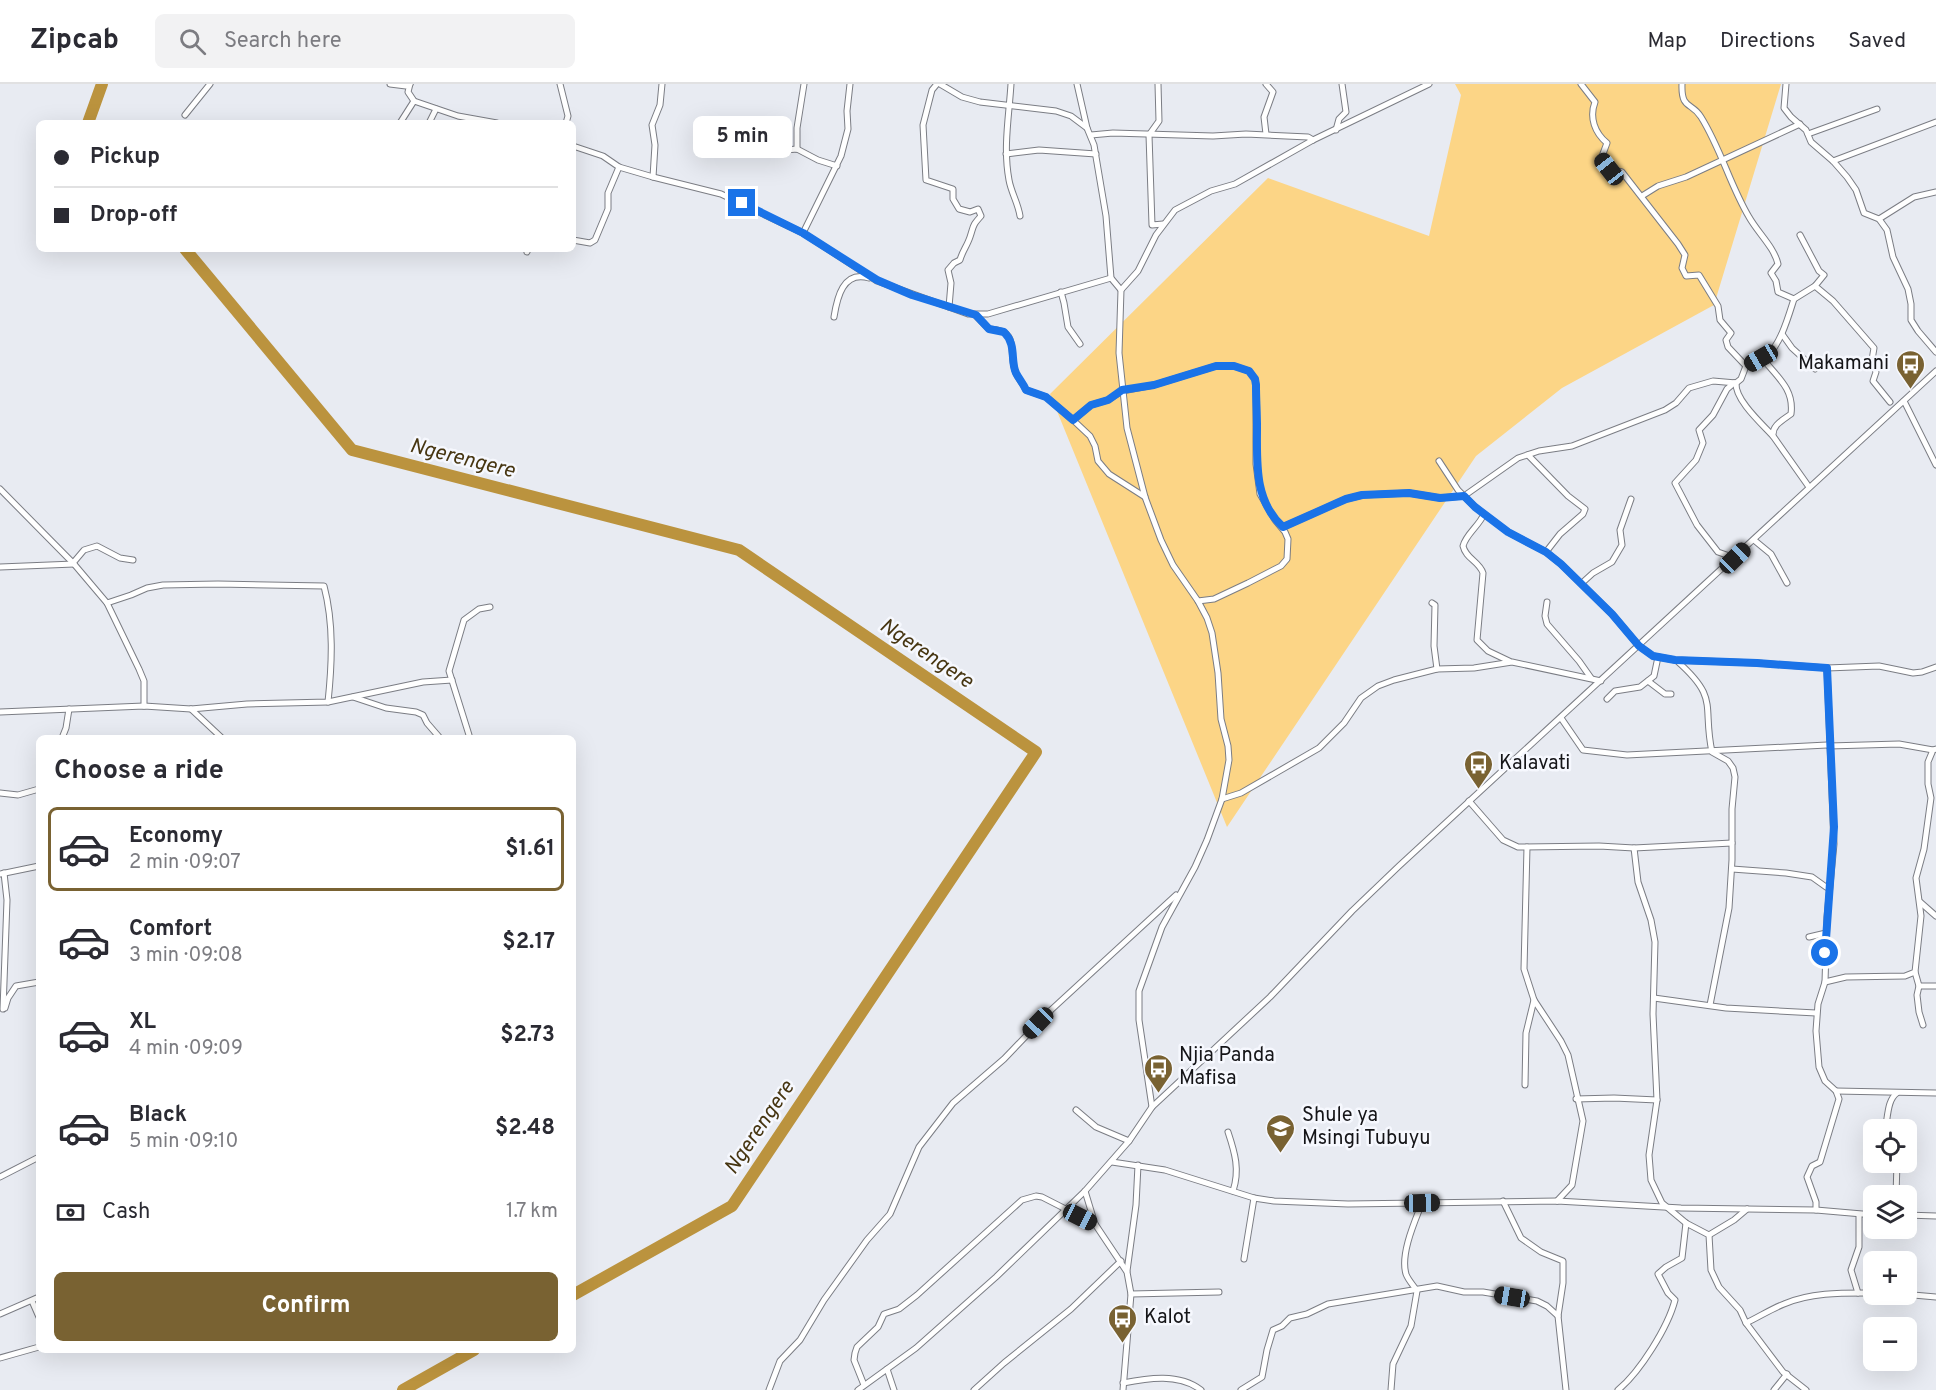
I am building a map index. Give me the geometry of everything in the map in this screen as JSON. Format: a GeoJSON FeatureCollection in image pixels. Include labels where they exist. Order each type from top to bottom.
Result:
{"type":"FeatureCollection","features":[{"type":"Feature","properties":{"kind":"street"},"geometry":{"type":"LineString","coordinates":[[185,115],[210,84]]}},
{"type":"Feature","properties":{"kind":"street"},"geometry":{"type":"LineString","coordinates":[[390,84],[406,86],[410,84]]}},
{"type":"Feature","properties":{"kind":"street"},"geometry":{"type":"LineString","coordinates":[[410,84],[408,92],[414,101],[458,116],[480,120]]}},
{"type":"Feature","properties":{"kind":"street"},"geometry":{"type":"LineString","coordinates":[[560,84],[568,116],[567,120]]}},
{"type":"Feature","properties":{"kind":"street"},"geometry":{"type":"LineString","coordinates":[[653,177],[655,145],[652,125],[660,105],[662,84]]}},
{"type":"Feature","properties":{"kind":"street"},"geometry":{"type":"LineString","coordinates":[[796,149],[796,128],[803,101],[804,84]]}},
{"type":"Feature","properties":{"kind":"street"},"geometry":{"type":"LineString","coordinates":[[803,233],[842,156],[848,129],[850,84]]}},
{"type":"Feature","properties":{"kind":"street"},"geometry":{"type":"LineString","coordinates":[[949,307],[951,283],[948,270],[960,260],[970,238],[971,228],[981,216],[981,211],[978,209],[970,212],[959,209],[953,199],[953,189],[926,180],[923,125],[932,90],[938,84],[962,97],[980,102],[1056,111],[1071,116],[1088,128]]}},
{"type":"Feature","properties":{"kind":"street"},"geometry":{"type":"LineString","coordinates":[[1011,84],[1006,154],[1010,182],[1020,216]]}},
{"type":"Feature","properties":{"kind":"street"},"geometry":{"type":"LineString","coordinates":[[1077,84],[1096,154],[1106,216],[1111,278],[1121,290]]}},
{"type":"Feature","properties":{"kind":"street"},"geometry":{"type":"LineString","coordinates":[[1158,84],[1160,121],[1149,135],[1152,225],[1163,224]]}},
{"type":"Feature","properties":{"kind":"street"},"geometry":{"type":"LineString","coordinates":[[1266,84],[1273,92],[1264,117],[1266,134]]}},
{"type":"Feature","properties":{"kind":"street"},"geometry":{"type":"LineString","coordinates":[[1336,130],[1340,119],[1346,112],[1342,84]]}},
{"type":"Feature","properties":{"kind":"street"},"geometry":{"type":"LineString","coordinates":[[1152,1107],[1139,1020],[1138,991],[1162,927],[1195,867],[1222,799],[1229,770],[1228,746],[1221,719],[1218,673],[1212,633],[1198,600],[1173,565],[1161,540],[1145,497],[1127,428],[1119,353],[1121,290],[1138,271],[1163,224],[1180,206],[1211,191],[1235,184],[1416,86],[1429,84]]}},
{"type":"Feature","properties":{"kind":"street"},"geometry":{"type":"LineString","coordinates":[[1581,84],[1595,102],[1592,110],[1597,134],[1607,143],[1601,159],[1609,169],[1622,172],[1685,255],[1682,268],[1686,276],[1699,275],[1718,306],[1720,320],[1731,333],[1726,340],[1728,347],[1746,366]]}},
{"type":"Feature","properties":{"kind":"street"},"geometry":{"type":"LineString","coordinates":[[1682,84],[1682,95],[1688,106],[1699,113],[1748,214],[1775,253],[1778,264],[1771,273],[1776,281],[1778,292],[1794,299]]}},
{"type":"Feature","properties":{"kind":"street"},"geometry":{"type":"LineString","coordinates":[[1786,84],[1784,108],[1800,124],[1812,142],[1833,161],[1856,190],[1864,213],[1879,219],[1890,238],[1893,257],[1908,290],[1911,320],[1936,352]]}},
{"type":"Feature","properties":{"kind":"street"},"geometry":{"type":"LineString","coordinates":[[402,120],[414,101]]}},
{"type":"Feature","properties":{"kind":"street"},"geometry":{"type":"LineString","coordinates":[[430,120],[436,109]]}},
{"type":"Feature","properties":{"kind":"street"},"geometry":{"type":"LineString","coordinates":[[1808,134],[1877,109]]}},
{"type":"Feature","properties":{"kind":"street"},"geometry":{"type":"LineString","coordinates":[[1833,161],[1936,122]]}},
{"type":"Feature","properties":{"kind":"street"},"geometry":{"type":"LineString","coordinates":[[1642,196],[1658,186],[1686,177],[1800,124]]}},
{"type":"Feature","properties":{"kind":"street"},"geometry":{"type":"LineString","coordinates":[[1091,135],[1113,133],[1213,136],[1266,134],[1308,137],[1313,140]]}},
{"type":"Feature","properties":{"kind":"street"},"geometry":{"type":"LineString","coordinates":[[766,143],[786,150],[796,149],[837,166]]}},
{"type":"Feature","properties":{"kind":"street"},"geometry":{"type":"LineString","coordinates":[[576,147],[603,156],[619,166],[721,194],[803,233],[877,280]]}},
{"type":"Feature","properties":{"kind":"street"},"geometry":{"type":"LineString","coordinates":[[1006,154],[1039,150],[1096,154]]}},
{"type":"Feature","properties":{"kind":"street"},"geometry":{"type":"LineString","coordinates":[[576,241],[590,243],[595,240],[608,209],[608,193],[619,166]]}},
{"type":"Feature","properties":{"kind":"street"},"geometry":{"type":"LineString","coordinates":[[1879,219],[1914,197],[1936,192]]}},
{"type":"Feature","properties":{"kind":"street"},"geometry":{"type":"LineString","coordinates":[[1735,558],[1718,552],[1697,525],[1675,483],[1694,464],[1703,443],[1699,430],[1713,415],[1727,388],[1741,379],[1746,366],[1761,358],[1765,360],[1782,334],[1794,299],[1815,286],[1824,275],[1819,272],[1800,235]]}},
{"type":"Feature","properties":{"kind":"street"},"geometry":{"type":"LineString","coordinates":[[834,316],[839,294],[845,283],[860,277],[877,280],[976,315],[987,314],[1111,278]]}},
{"type":"Feature","properties":{"kind":"street"},"geometry":{"type":"LineString","coordinates":[[1815,286],[1833,301],[1874,348],[1872,360],[1876,372],[1873,381],[1890,402]]}},
{"type":"Feature","properties":{"kind":"street"},"geometry":{"type":"LineString","coordinates":[[1061,292],[1068,327],[1080,344]]}},
{"type":"Feature","properties":{"kind":"street"},"geometry":{"type":"LineString","coordinates":[[976,315],[989,329],[998,329],[1008,335],[1016,373],[1026,390],[1046,397],[1073,420],[1090,436],[1098,460],[1109,474],[1145,497]]}},
{"type":"Feature","properties":{"kind":"street"},"geometry":{"type":"LineString","coordinates":[[1782,334],[1792,348],[1815,369]]}},
{"type":"Feature","properties":{"kind":"street"},"geometry":{"type":"LineString","coordinates":[[1767,364],[1782,382],[1793,402],[1791,414],[1777,425],[1773,436]]}},
{"type":"Feature","properties":{"kind":"street"},"geometry":{"type":"LineString","coordinates":[[1073,420],[1091,405],[1108,400],[1122,390],[1154,385],[1224,365],[1249,371],[1255,379],[1256,464],[1260,494],[1275,520],[1283,527],[1288,540],[1286,562],[1214,598],[1198,600]]}},
{"type":"Feature","properties":{"kind":"street"},"geometry":{"type":"LineString","coordinates":[[858,1390],[930,1336],[996,1277],[1085,1191],[1129,1141],[1152,1107],[1270,997],[1352,911],[1936,371]]}},
{"type":"Feature","properties":{"kind":"street"},"geometry":{"type":"LineString","coordinates":[[1283,527],[1346,499],[1362,495],[1409,493],[1440,498],[1464,496],[1480,487],[1510,462],[1528,455],[1572,446],[1665,410],[1676,403],[1689,388],[1713,381],[1735,383]]}},
{"type":"Feature","properties":{"kind":"street"},"geometry":{"type":"LineString","coordinates":[[1735,383],[1736,390],[1750,411],[1773,436],[1809,487]]}},
{"type":"Feature","properties":{"kind":"street"},"geometry":{"type":"LineString","coordinates":[[1904,401],[1936,464]]}},
{"type":"Feature","properties":{"kind":"street"},"geometry":{"type":"LineString","coordinates":[[1528,455],[1585,509],[1583,514],[1560,534],[1546,552]]}},
{"type":"Feature","properties":{"kind":"street"},"geometry":{"type":"LineString","coordinates":[[1439,461],[1464,496],[1484,514],[1508,532],[1546,552],[1582,583],[1639,646],[1658,657],[1675,660],[1827,668],[1880,666],[1916,673],[1936,667]]}},
{"type":"Feature","properties":{"kind":"street"},"geometry":{"type":"LineString","coordinates":[[0,489],[74,564],[107,603],[144,681],[144,706]]}},
{"type":"Feature","properties":{"kind":"street"},"geometry":{"type":"LineString","coordinates":[[1582,583],[1593,573],[1612,562],[1622,545],[1620,530],[1631,499]]}},
{"type":"Feature","properties":{"kind":"street"},"geometry":{"type":"LineString","coordinates":[[1484,514],[1463,546],[1466,555],[1480,566],[1484,574],[1477,640],[1488,651],[1512,662],[1601,681]]}},
{"type":"Feature","properties":{"kind":"street"},"geometry":{"type":"LineString","coordinates":[[1754,540],[1771,554],[1787,583]]}},
{"type":"Feature","properties":{"kind":"street"},"geometry":{"type":"LineString","coordinates":[[74,564],[84,550],[95,546],[120,558],[134,560]]}},
{"type":"Feature","properties":{"kind":"street"},"geometry":{"type":"LineString","coordinates":[[0,567],[74,564]]}},
{"type":"Feature","properties":{"kind":"street"},"geometry":{"type":"LineString","coordinates":[[107,603],[147,588],[163,585],[324,586],[331,628],[332,668],[328,702]]}},
{"type":"Feature","properties":{"kind":"street"},"geometry":{"type":"LineString","coordinates":[[1547,602],[1545,618],[1547,624],[1574,654],[1591,678]]}},
{"type":"Feature","properties":{"kind":"street"},"geometry":{"type":"LineString","coordinates":[[1432,603],[1436,605],[1434,646],[1437,669]]}},
{"type":"Feature","properties":{"kind":"street"},"geometry":{"type":"LineString","coordinates":[[469,735],[449,671],[465,620],[479,609],[489,607]]}},
{"type":"Feature","properties":{"kind":"street"},"geometry":{"type":"LineString","coordinates":[[1607,699],[1615,691],[1640,687],[1648,681],[1654,676],[1658,657]]}},
{"type":"Feature","properties":{"kind":"street"},"geometry":{"type":"LineString","coordinates":[[1675,660],[1691,674],[1706,695],[1713,754],[1728,761],[1734,772],[1729,908],[1710,1005]]}},
{"type":"Feature","properties":{"kind":"street"},"geometry":{"type":"LineString","coordinates":[[1222,799],[1241,794],[1319,748],[1344,723],[1361,698],[1378,686],[1437,669],[1470,668],[1512,662]]}},
{"type":"Feature","properties":{"kind":"street"},"geometry":{"type":"LineString","coordinates":[[1816,1210],[1816,1202],[1807,1177],[1812,1166],[1820,1162],[1839,1099],[1836,1091],[1825,1081],[1819,1068],[1816,1013],[1825,982],[1826,933],[1834,844],[1828,745],[1827,668]]}},
{"type":"Feature","properties":{"kind":"street"},"geometry":{"type":"LineString","coordinates":[[0,712],[144,706],[191,709],[247,704],[328,702],[423,682],[452,680]]}},
{"type":"Feature","properties":{"kind":"street"},"geometry":{"type":"LineString","coordinates":[[1648,681],[1665,694],[1671,694]]}},
{"type":"Feature","properties":{"kind":"street"},"geometry":{"type":"LineString","coordinates":[[351,697],[386,708],[423,715],[426,723],[437,735]]}},
{"type":"Feature","properties":{"kind":"street"},"geometry":{"type":"LineString","coordinates":[[63,735],[69,709]]}},
{"type":"Feature","properties":{"kind":"street"},"geometry":{"type":"LineString","coordinates":[[191,709],[219,735]]}},
{"type":"Feature","properties":{"kind":"street"},"geometry":{"type":"LineString","coordinates":[[1561,718],[1583,750],[1627,755],[1828,745],[1899,744],[1934,750],[1928,762],[1928,784],[1931,798],[1925,843],[1916,878],[1920,902],[1920,928],[1915,972],[1919,986],[1917,995],[1923,1026]]}},
{"type":"Feature","properties":{"kind":"street"},"geometry":{"type":"LineString","coordinates":[[0,794],[18,795],[36,790]]}},
{"type":"Feature","properties":{"kind":"street"},"geometry":{"type":"LineString","coordinates":[[1469,801],[1503,840],[1512,846],[1634,848],[1732,843]]}},
{"type":"Feature","properties":{"kind":"street"},"geometry":{"type":"LineString","coordinates":[[1527,847],[1524,963],[1526,978],[1534,1000],[1562,1041],[1568,1055],[1576,1099],[1583,1121],[1573,1184],[1557,1201]]}},
{"type":"Feature","properties":{"kind":"street"},"geometry":{"type":"LineString","coordinates":[[1634,848],[1638,882],[1654,935],[1657,1101],[1649,1163],[1652,1184],[1666,1207],[1686,1223],[1709,1235]]}},
{"type":"Feature","properties":{"kind":"street"},"geometry":{"type":"LineString","coordinates":[[2,1010],[7,900],[2,873],[36,867]]}},
{"type":"Feature","properties":{"kind":"street"},"geometry":{"type":"LineString","coordinates":[[1732,868],[1812,877],[1826,887]]}},
{"type":"Feature","properties":{"kind":"street"},"geometry":{"type":"LineString","coordinates":[[770,1390],[780,1361],[800,1340],[824,1300],[867,1240],[890,1214],[919,1147],[953,1104],[1004,1059],[1068,994],[1168,904],[1183,886]]}},
{"type":"Feature","properties":{"kind":"street"},"geometry":{"type":"LineString","coordinates":[[1920,902],[1936,916]]}},
{"type":"Feature","properties":{"kind":"street"},"geometry":{"type":"LineString","coordinates":[[0,920],[6,926]]}},
{"type":"Feature","properties":{"kind":"street"},"geometry":{"type":"LineString","coordinates":[[1809,937],[1826,933]]}},
{"type":"Feature","properties":{"kind":"street"},"geometry":{"type":"LineString","coordinates":[[1825,982],[1846,976],[1905,976],[1915,972]]}},
{"type":"Feature","properties":{"kind":"street"},"geometry":{"type":"LineString","coordinates":[[2,1010],[7,1008],[8,998],[16,986],[36,983]]}},
{"type":"Feature","properties":{"kind":"street"},"geometry":{"type":"LineString","coordinates":[[1919,986],[1936,986]]}},
{"type":"Feature","properties":{"kind":"street"},"geometry":{"type":"LineString","coordinates":[[1654,998],[1726,1008],[1816,1013]]}},
{"type":"Feature","properties":{"kind":"street"},"geometry":{"type":"LineString","coordinates":[[1525,1085],[1526,1033],[1534,1000]]}},
{"type":"Feature","properties":{"kind":"street"},"geometry":{"type":"LineString","coordinates":[[1836,1091],[1936,1093]]}},
{"type":"Feature","properties":{"kind":"street"},"geometry":{"type":"LineString","coordinates":[[1887,1119],[1892,1098],[1899,1092]]}},
{"type":"Feature","properties":{"kind":"street"},"geometry":{"type":"LineString","coordinates":[[1576,1099],[1614,1098],[1657,1101]]}},
{"type":"Feature","properties":{"kind":"street"},"geometry":{"type":"LineString","coordinates":[[1076,1110],[1093,1125],[1129,1141]]}},
{"type":"Feature","properties":{"kind":"street"},"geometry":{"type":"LineString","coordinates":[[1228,1132],[1237,1164],[1237,1177],[1233,1191]]}},
{"type":"Feature","properties":{"kind":"street"},"geometry":{"type":"LineString","coordinates":[[0,1177],[36,1159]]}},
{"type":"Feature","properties":{"kind":"street"},"geometry":{"type":"LineString","coordinates":[[1112,1161],[1174,1173],[1254,1198],[1274,1201],[1314,1203],[1557,1201],[1666,1207],[1816,1210],[1863,1215]]}},
{"type":"Feature","properties":{"kind":"street"},"geometry":{"type":"LineString","coordinates":[[1138,1165],[1136,1205],[1127,1272],[1131,1294],[1123,1387],[1155,1379],[1174,1379],[1194,1385],[1201,1390]]}},
{"type":"Feature","properties":{"kind":"street"},"geometry":{"type":"LineString","coordinates":[[1085,1191],[1095,1224],[1127,1272]]}},
{"type":"Feature","properties":{"kind":"street"},"geometry":{"type":"LineString","coordinates":[[864,1385],[854,1360],[855,1353],[857,1347],[878,1328],[884,1314],[899,1309],[917,1295],[1022,1200],[1036,1196],[1042,1197],[1095,1224]]}},
{"type":"Feature","properties":{"kind":"street"},"geometry":{"type":"LineString","coordinates":[[1244,1259],[1254,1198]]}},
{"type":"Feature","properties":{"kind":"street"},"geometry":{"type":"LineString","coordinates":[[1503,1201],[1521,1238],[1541,1252],[1562,1260],[1563,1283],[1558,1316],[1566,1390]]}},
{"type":"Feature","properties":{"kind":"street"},"geometry":{"type":"LineString","coordinates":[[1391,1390],[1393,1364],[1410,1328],[1417,1291],[1406,1275],[1405,1264],[1410,1232],[1422,1203]]}},
{"type":"Feature","properties":{"kind":"street"},"geometry":{"type":"LineString","coordinates":[[1709,1235],[1748,1209]]}},
{"type":"Feature","properties":{"kind":"street"},"geometry":{"type":"LineString","coordinates":[[1858,1293],[1851,1270],[1859,1247],[1859,1215]]}},
{"type":"Feature","properties":{"kind":"street"},"geometry":{"type":"LineString","coordinates":[[1917,1215],[1936,1216]]}},
{"type":"Feature","properties":{"kind":"street"},"geometry":{"type":"LineString","coordinates":[[1618,1390],[1630,1379],[1670,1317],[1675,1300],[1668,1293],[1658,1274],[1682,1258],[1686,1223]]}},
{"type":"Feature","properties":{"kind":"street"},"geometry":{"type":"LineString","coordinates":[[1709,1235],[1711,1270],[1719,1287],[1740,1310],[1746,1323],[1783,1372],[1806,1390]]}},
{"type":"Feature","properties":{"kind":"street"},"geometry":{"type":"LineString","coordinates":[[974,1390],[1071,1309],[1121,1261]]}},
{"type":"Feature","properties":{"kind":"street"},"geometry":{"type":"LineString","coordinates":[[1241,1390],[1262,1377],[1272,1331],[1282,1326],[1290,1318],[1307,1314],[1328,1304],[1437,1286],[1464,1292],[1483,1292],[1538,1301],[1558,1316]]}},
{"type":"Feature","properties":{"kind":"street"},"geometry":{"type":"LineString","coordinates":[[1131,1294],[1219,1292]]}},
{"type":"Feature","properties":{"kind":"street"},"geometry":{"type":"LineString","coordinates":[[1746,1323],[1786,1303],[1828,1294],[1863,1293]]}},
{"type":"Feature","properties":{"kind":"street"},"geometry":{"type":"LineString","coordinates":[[1917,1295],[1936,1297]]}},
{"type":"Feature","properties":{"kind":"street"},"geometry":{"type":"LineString","coordinates":[[0,1314],[36,1299]]}},
{"type":"Feature","properties":{"kind":"street"},"geometry":{"type":"LineString","coordinates":[[32,1301],[36,1310]]}},
{"type":"Feature","properties":{"kind":"street"},"geometry":{"type":"LineString","coordinates":[[0,1358],[36,1348]]}},
{"type":"Feature","properties":{"kind":"street"},"geometry":{"type":"LineString","coordinates":[[887,1369],[894,1390]]}},
{"type":"Feature","properties":{"kind":"street"},"geometry":{"type":"LineString","coordinates":[[1774,1390],[1787,1374]]}},
{"type":"Feature","properties":{"kind":"shaded area"},"geometry":{"type":"Polygon","coordinates":[[[1455,84],[1781,84],[1714,305],[1562,388],[1476,456],[1227,827],[1050,394],[1268,178],[1429,236],[1461,95],[1455,84]]]}},
{"type":"Feature","properties":{"kind":"waterway","name":"Ngerengere"},"geometry":{"type":"LineString","coordinates":[[89,120],[102,84]]}},
{"type":"Feature","properties":{"kind":"waterway","name":"Ngerengere"},"geometry":{"type":"LineString","coordinates":[[187,252],[352,450],[739,550],[1036,752],[732,1206],[576,1293]]}},
{"type":"Feature","properties":{"kind":"waterway","name":"Ngerengere"},"geometry":{"type":"LineString","coordinates":[[403,1390],[469,1353]]}},
{"type":"Feature","properties":{"kind":"place","name":"Makamani"},"geometry":{"type":"Point","coordinates":[1910,390]}},
{"type":"Feature","properties":{"kind":"place","name":"Kalavati"},"geometry":{"type":"Point","coordinates":[1478,790]}},
{"type":"Feature","properties":{"kind":"place","name":"Njia Panda Mafisa"},"geometry":{"type":"Point","coordinates":[1158,1094]}},
{"type":"Feature","properties":{"kind":"place","name":"Shule ya Msingi Tubuyu"},"geometry":{"type":"Point","coordinates":[1281,1154]}},
{"type":"Feature","properties":{"kind":"place","name":"Kalot"},"geometry":{"type":"Point","coordinates":[1123,1344]}},
{"type":"Feature","properties":{"kind":"route"},"geometry":{"type":"LineString","coordinates":[[742,203],[803,233],[877,280],[912,295],[976,315],[989,329],[1004,332],[1010,340],[1016,373],[1026,390],[1046,397],[1073,420],[1091,405],[1108,400],[1122,390],[1154,385],[1216,366],[1234,366],[1249,371],[1256,385],[1256,464],[1260,494],[1275,520],[1283,527],[1346,499],[1373,493],[1409,493],[1440,498],[1464,496],[1508,532],[1546,552],[1561,564],[1594,595],[1639,646],[1653,656],[1695,662],[1727,661],[1827,668],[1834,827],[1825,953]]}}]}
